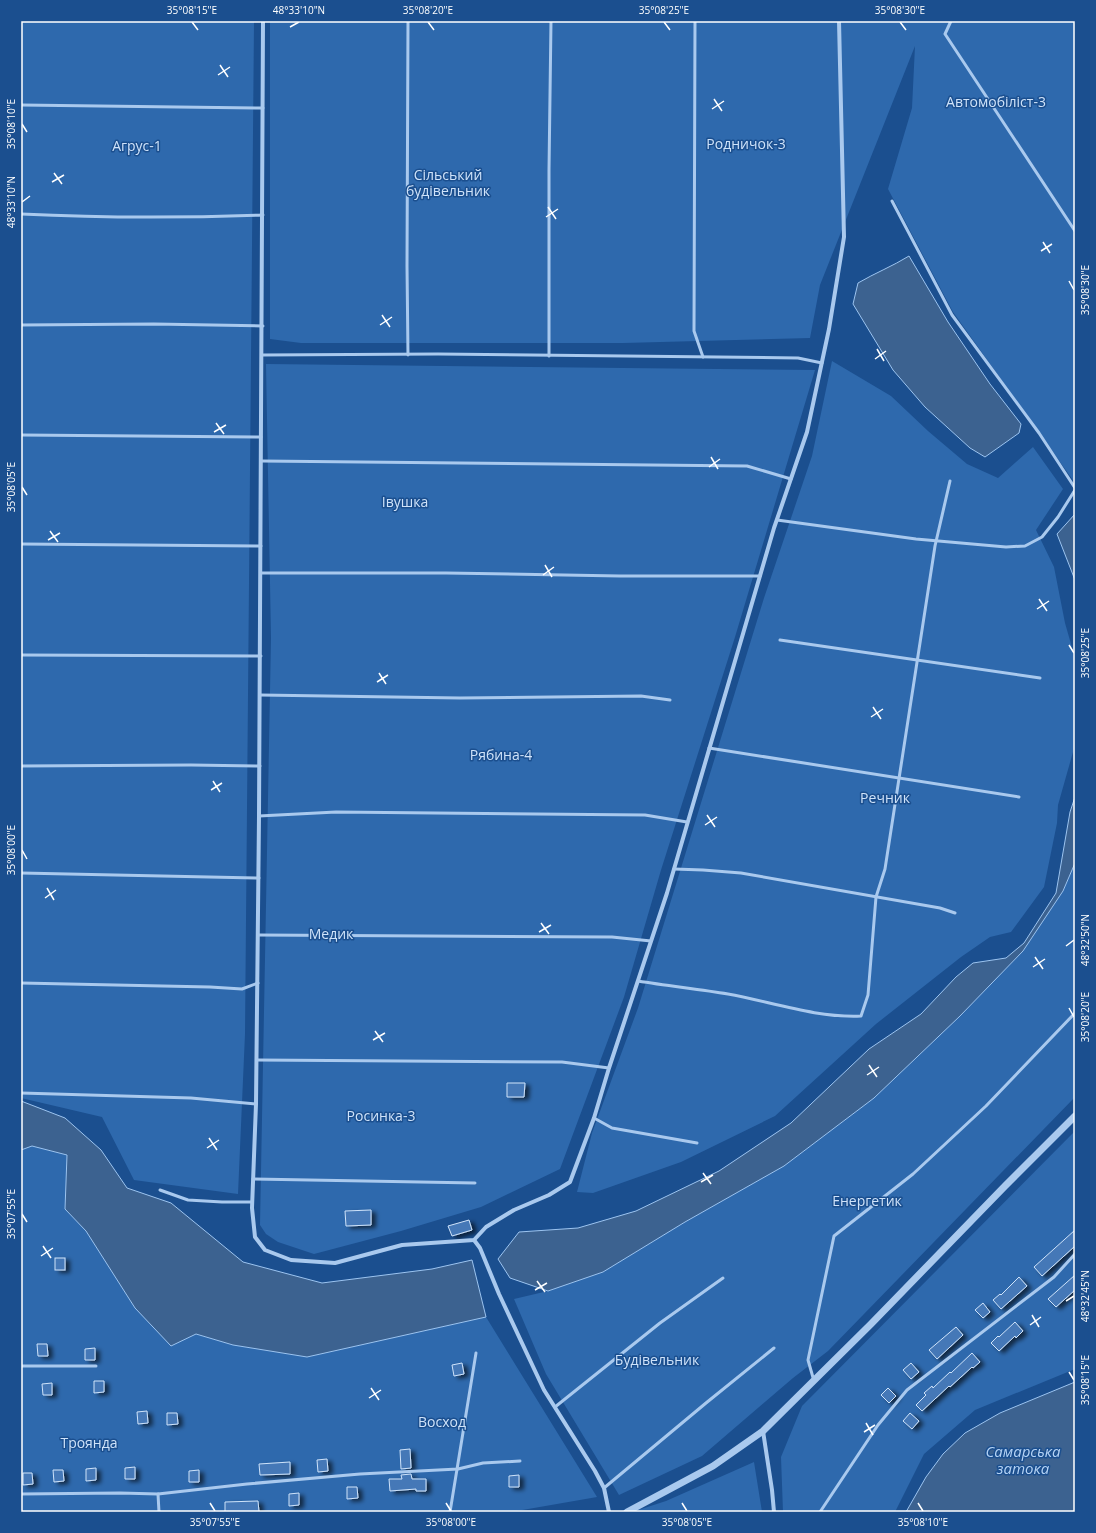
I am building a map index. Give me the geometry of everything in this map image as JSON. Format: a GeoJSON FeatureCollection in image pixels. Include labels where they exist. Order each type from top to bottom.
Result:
{"type":"FeatureCollection","features":[{"type":"Feature","properties":{"kind":"street"},"geometry":{"type":"LineString","coordinates":[[263,21],[263,355],[260,816],[257,1060],[252,1202],[255,1236],[265,1250],[291,1260],[335,1263],[402,1245],[474,1240],[486,1227],[514,1210],[549,1195],[570,1182],[594,1118],[674,869],[777,520],[807,432],[829,329],[844,237],[839,21]]}},
{"type":"Feature","properties":{"kind":"street"},"geometry":{"type":"LineString","coordinates":[[627,1512],[713,1466],[763,1431],[871,1324],[1075,1116]]}},
{"type":"Feature","properties":{"kind":"street"},"geometry":{"type":"LineString","coordinates":[[474,1240],[480,1248],[508,1315],[544,1390],[595,1470],[604,1488],[609,1512]]}},
{"type":"Feature","properties":{"kind":"street"},"geometry":{"type":"LineString","coordinates":[[763,1431],[774,1512]]}},
{"type":"Feature","properties":{"kind":"lane"},"geometry":{"type":"LineString","coordinates":[[408,21],[408,355]]}},
{"type":"Feature","properties":{"kind":"lane"},"geometry":{"type":"LineString","coordinates":[[548,356],[548,170],[551,21]]}},
{"type":"Feature","properties":{"kind":"lane"},"geometry":{"type":"LineString","coordinates":[[695,21],[694,331],[703,357]]}},
{"type":"Feature","properties":{"kind":"lane"},"geometry":{"type":"LineString","coordinates":[[951,21],[944,34],[1075,231]]}},
{"type":"Feature","properties":{"kind":"lane"},"geometry":{"type":"LineString","coordinates":[[21,105],[263,108]]}},
{"type":"Feature","properties":{"kind":"lane"},"geometry":{"type":"LineString","coordinates":[[777,520],[916,539],[1006,547],[1025,546],[1042,537],[1058,517],[1075,489],[1039,433],[952,315],[892,201]]}},
{"type":"Feature","properties":{"kind":"lane"},"geometry":{"type":"LineString","coordinates":[[21,214],[63,216],[204,217],[263,214]]}},
{"type":"Feature","properties":{"kind":"lane"},"geometry":{"type":"LineString","coordinates":[[21,325],[154,324],[263,326]]}},
{"type":"Feature","properties":{"kind":"lane"},"geometry":{"type":"LineString","coordinates":[[263,355],[798,358],[822,363]]}},
{"type":"Feature","properties":{"kind":"lane"},"geometry":{"type":"LineString","coordinates":[[21,435],[262,437]]}},
{"type":"Feature","properties":{"kind":"lane"},"geometry":{"type":"LineString","coordinates":[[262,461],[747,466],[791,479]]}},
{"type":"Feature","properties":{"kind":"lane"},"geometry":{"type":"LineString","coordinates":[[638,981],[728,994],[821,1013],[861,1016],[868,995],[876,897],[885,869],[936,541],[950,481]]}},
{"type":"Feature","properties":{"kind":"lane"},"geometry":{"type":"LineString","coordinates":[[21,544],[261,546]]}},
{"type":"Feature","properties":{"kind":"lane"},"geometry":{"type":"LineString","coordinates":[[261,573],[760,576]]}},
{"type":"Feature","properties":{"kind":"lane"},"geometry":{"type":"LineString","coordinates":[[780,640],[1040,678]]}},
{"type":"Feature","properties":{"kind":"lane"},"geometry":{"type":"LineString","coordinates":[[21,656],[261,656]]}},
{"type":"Feature","properties":{"kind":"lane"},"geometry":{"type":"LineString","coordinates":[[260,696],[460,698],[641,696],[670,700]]}},
{"type":"Feature","properties":{"kind":"lane"},"geometry":{"type":"LineString","coordinates":[[709,748],[1019,797]]}},
{"type":"Feature","properties":{"kind":"lane"},"geometry":{"type":"LineString","coordinates":[[21,766],[260,766]]}},
{"type":"Feature","properties":{"kind":"lane"},"geometry":{"type":"LineString","coordinates":[[260,816],[336,812],[645,815],[687,822]]}},
{"type":"Feature","properties":{"kind":"lane"},"geometry":{"type":"LineString","coordinates":[[674,869],[741,873],[940,908],[955,913]]}},
{"type":"Feature","properties":{"kind":"lane"},"geometry":{"type":"LineString","coordinates":[[21,873],[259,878]]}},
{"type":"Feature","properties":{"kind":"lane"},"geometry":{"type":"LineString","coordinates":[[258,935],[612,937],[651,941]]}},
{"type":"Feature","properties":{"kind":"lane"},"geometry":{"type":"LineString","coordinates":[[21,983],[242,989],[258,983]]}},
{"type":"Feature","properties":{"kind":"lane"},"geometry":{"type":"LineString","coordinates":[[814,1381],[808,1360],[834,1236],[913,1174],[986,1106],[1075,1013]]}},
{"type":"Feature","properties":{"kind":"lane"},"geometry":{"type":"LineString","coordinates":[[257,1060],[562,1062],[609,1068]]}},
{"type":"Feature","properties":{"kind":"lane"},"geometry":{"type":"LineString","coordinates":[[21,1093],[192,1098],[256,1104]]}},
{"type":"Feature","properties":{"kind":"lane"},"geometry":{"type":"LineString","coordinates":[[594,1118],[612,1128],[697,1143]]}},
{"type":"Feature","properties":{"kind":"lane"},"geometry":{"type":"LineString","coordinates":[[253,1179],[475,1183]]}},
{"type":"Feature","properties":{"kind":"lane"},"geometry":{"type":"LineString","coordinates":[[160,1190],[188,1200],[252,1202]]}},
{"type":"Feature","properties":{"kind":"lane"},"geometry":{"type":"LineString","coordinates":[[820,1512],[878,1425],[907,1390],[1054,1276],[1075,1254]]}},
{"type":"Feature","properties":{"kind":"lane"},"geometry":{"type":"LineString","coordinates":[[555,1407],[660,1323],[723,1278]]}},
{"type":"Feature","properties":{"kind":"lane"},"geometry":{"type":"LineString","coordinates":[[604,1488],[774,1348]]}},
{"type":"Feature","properties":{"kind":"lane"},"geometry":{"type":"LineString","coordinates":[[450,1512],[476,1353]]}},
{"type":"Feature","properties":{"kind":"lane"},"geometry":{"type":"LineString","coordinates":[[21,1366],[96,1366]]}},
{"type":"Feature","properties":{"kind":"lane"},"geometry":{"type":"LineString","coordinates":[[21,1494],[158,1494],[247,1484],[352,1475],[458,1469],[483,1463],[520,1461]]}},
{"type":"Feature","properties":{"kind":"lane"},"geometry":{"type":"LineString","coordinates":[[158,1494],[159,1512]]}},
{"type":"Feature","properties":{"kind":"green space","name":"Агрус-1"},"geometry":{"type":"Polygon","coordinates":[[[21,21],[254,21],[245,1034],[238,1194],[134,1180],[102,1117],[21,1098],[21,21]]]}},
{"type":"Feature","properties":{"kind":"green space"},"geometry":{"type":"Polygon","coordinates":[[[270,21],[1075,21],[1075,483],[953,312],[888,189],[912,108],[915,46],[820,285],[810,338],[623,343],[301,343],[270,339],[270,21]]]}},
{"type":"Feature","properties":{"kind":"green space","name":"Речник"},"geometry":{"type":"Polygon","coordinates":[[[832,361],[891,396],[928,431],[967,464],[998,478],[1033,447],[1063,489],[1036,530],[1054,567],[1065,623],[1075,658],[1075,745],[1058,805],[1057,823],[1044,887],[1011,932],[990,937],[961,957],[876,1024],[775,1116],[681,1162],[593,1193],[577,1192],[592,1133],[638,1008],[764,598],[812,456],[832,361]]]}},
{"type":"Feature","properties":{"kind":"green space"},"geometry":{"type":"Polygon","coordinates":[[[266,364],[815,370],[735,637],[661,870],[624,997],[560,1169],[481,1207],[401,1231],[314,1254],[278,1242],[266,1234],[260,1225],[271,638],[266,364]]]}},
{"type":"Feature","properties":{"kind":"green space"},"geometry":{"type":"Polygon","coordinates":[[[1075,863],[1075,1097],[828,1351],[793,1378],[702,1456],[619,1495],[546,1374],[514,1299],[548,1291],[603,1272],[685,1222],[784,1166],[874,1098],[960,1016],[1023,951],[1063,891],[1075,863]]]}},
{"type":"Feature","properties":{"kind":"green space"},"geometry":{"type":"Polygon","coordinates":[[[1075,1131],[1075,1369],[975,1410],[924,1454],[895,1512],[783,1512],[781,1457],[802,1406],[1075,1131]]]}},
{"type":"Feature","properties":{"kind":"green space","name":"Восход"},"geometry":{"type":"Polygon","coordinates":[[[32,1146],[67,1155],[65,1209],[86,1231],[135,1308],[195,1334],[233,1345],[307,1357],[486,1317],[597,1497],[511,1512],[21,1512],[21,1150],[32,1146]]]}},
{"type":"Feature","properties":{"kind":"green space"},"geometry":{"type":"Polygon","coordinates":[[[754,1462],[762,1512],[632,1512],[666,1501],[754,1462]]]}},
{"type":"Feature","properties":{"kind":"water"},"geometry":{"type":"Polygon","coordinates":[[[909,256],[948,322],[990,384],[1021,424],[1019,433],[985,457],[970,448],[925,407],[893,370],[853,304],[858,283],[909,256]]]}},
{"type":"Feature","properties":{"kind":"water"},"geometry":{"type":"Polygon","coordinates":[[[1075,514],[1075,580],[1057,534],[1075,514]]]}},
{"type":"Feature","properties":{"kind":"water"},"geometry":{"type":"Polygon","coordinates":[[[1075,797],[1075,863],[1063,891],[1023,951],[960,1016],[874,1098],[784,1166],[685,1222],[603,1272],[548,1291],[510,1278],[498,1259],[519,1232],[578,1228],[636,1211],[719,1171],[791,1123],[869,1049],[921,1014],[956,977],[973,963],[1006,958],[1024,943],[1056,893],[1070,812],[1075,797]]]}},
{"type":"Feature","properties":{"kind":"water"},"geometry":{"type":"Polygon","coordinates":[[[21,1101],[65,1118],[101,1150],[127,1188],[171,1203],[243,1262],[322,1283],[432,1269],[472,1260],[486,1317],[307,1357],[233,1345],[196,1334],[171,1346],[135,1308],[86,1231],[65,1209],[67,1155],[32,1146],[21,1150],[21,1101]]]}},
{"type":"Feature","properties":{"kind":"water","name":"Самарська затока"},"geometry":{"type":"Polygon","coordinates":[[[1075,1382],[1075,1512],[906,1512],[926,1477],[943,1454],[965,1433],[1000,1413],[1075,1382]]]}},
{"type":"Feature","properties":{"kind":"building"},"geometry":{"type":"Polygon","coordinates":[[[507,1083],[525,1083],[524,1097],[507,1097],[507,1083]]]}},
{"type":"Feature","properties":{"kind":"building"},"geometry":{"type":"Polygon","coordinates":[[[371,1210],[371,1225],[346,1226],[345,1211],[371,1210]]]}},
{"type":"Feature","properties":{"kind":"building"},"geometry":{"type":"Polygon","coordinates":[[[469,1220],[472,1230],[452,1236],[448,1226],[469,1220]]]}},
{"type":"Feature","properties":{"kind":"building"},"geometry":{"type":"Polygon","coordinates":[[[1075,1230],[1075,1246],[1042,1276],[1034,1267],[1075,1230]]]}},
{"type":"Feature","properties":{"kind":"building"},"geometry":{"type":"Polygon","coordinates":[[[55,1258],[65,1258],[65,1270],[55,1270],[55,1258]]]}},
{"type":"Feature","properties":{"kind":"building"},"geometry":{"type":"Polygon","coordinates":[[[1075,1275],[1075,1290],[1056,1307],[1048,1299],[1075,1275]]]}},
{"type":"Feature","properties":{"kind":"building"},"geometry":{"type":"Polygon","coordinates":[[[1019,1277],[1027,1286],[1001,1309],[993,1300],[1000,1294],[1001,1295],[1019,1277]]]}},
{"type":"Feature","properties":{"kind":"building"},"geometry":{"type":"Polygon","coordinates":[[[983,1303],[990,1312],[983,1318],[975,1310],[983,1303]]]}},
{"type":"Feature","properties":{"kind":"building"},"geometry":{"type":"Polygon","coordinates":[[[1015,1322],[1023,1331],[1016,1338],[1015,1336],[999,1351],[991,1343],[1015,1322]]]}},
{"type":"Feature","properties":{"kind":"building"},"geometry":{"type":"Polygon","coordinates":[[[956,1327],[963,1335],[937,1359],[929,1350],[956,1327]]]}},
{"type":"Feature","properties":{"kind":"building"},"geometry":{"type":"Polygon","coordinates":[[[37,1344],[47,1344],[48,1356],[38,1356],[37,1344]]]}},
{"type":"Feature","properties":{"kind":"building"},"geometry":{"type":"Polygon","coordinates":[[[95,1348],[95,1360],[85,1360],[85,1349],[95,1348]]]}},
{"type":"Feature","properties":{"kind":"building"},"geometry":{"type":"Polygon","coordinates":[[[972,1353],[980,1362],[973,1368],[972,1367],[950,1387],[949,1386],[922,1411],[916,1405],[926,1395],[924,1393],[932,1386],[933,1388],[950,1372],[951,1373],[972,1353]]]}},
{"type":"Feature","properties":{"kind":"building"},"geometry":{"type":"Polygon","coordinates":[[[462,1363],[464,1374],[454,1376],[452,1365],[462,1363]]]}},
{"type":"Feature","properties":{"kind":"building"},"geometry":{"type":"Polygon","coordinates":[[[911,1363],[919,1372],[911,1379],[903,1370],[911,1363]]]}},
{"type":"Feature","properties":{"kind":"building"},"geometry":{"type":"Polygon","coordinates":[[[94,1381],[104,1381],[104,1392],[94,1393],[94,1381]]]}},
{"type":"Feature","properties":{"kind":"building"},"geometry":{"type":"Polygon","coordinates":[[[52,1383],[52,1395],[43,1395],[42,1384],[52,1383]]]}},
{"type":"Feature","properties":{"kind":"building"},"geometry":{"type":"Polygon","coordinates":[[[888,1388],[896,1396],[889,1403],[881,1395],[888,1388]]]}},
{"type":"Feature","properties":{"kind":"building"},"geometry":{"type":"Polygon","coordinates":[[[147,1411],[148,1423],[138,1424],[137,1412],[147,1411]]]}},
{"type":"Feature","properties":{"kind":"building"},"geometry":{"type":"Polygon","coordinates":[[[167,1413],[177,1413],[178,1424],[167,1425],[167,1413]]]}},
{"type":"Feature","properties":{"kind":"building"},"geometry":{"type":"Polygon","coordinates":[[[910,1413],[919,1421],[912,1429],[903,1421],[910,1413]]]}},
{"type":"Feature","properties":{"kind":"building"},"geometry":{"type":"Polygon","coordinates":[[[410,1449],[411,1468],[401,1469],[400,1450],[410,1449]]]}},
{"type":"Feature","properties":{"kind":"building"},"geometry":{"type":"Polygon","coordinates":[[[327,1459],[328,1471],[318,1472],[317,1460],[327,1459]]]}},
{"type":"Feature","properties":{"kind":"building"},"geometry":{"type":"Polygon","coordinates":[[[290,1462],[290,1474],[260,1475],[259,1464],[290,1462]]]}},
{"type":"Feature","properties":{"kind":"building"},"geometry":{"type":"Polygon","coordinates":[[[135,1467],[135,1479],[125,1479],[125,1468],[135,1467]]]}},
{"type":"Feature","properties":{"kind":"building"},"geometry":{"type":"Polygon","coordinates":[[[96,1468],[96,1480],[86,1481],[86,1469],[96,1468]]]}},
{"type":"Feature","properties":{"kind":"building"},"geometry":{"type":"Polygon","coordinates":[[[53,1470],[63,1470],[64,1481],[54,1482],[53,1470]]]}},
{"type":"Feature","properties":{"kind":"building"},"geometry":{"type":"Polygon","coordinates":[[[199,1470],[199,1482],[189,1482],[189,1471],[199,1470]]]}},
{"type":"Feature","properties":{"kind":"building"},"geometry":{"type":"Polygon","coordinates":[[[23,1473],[32,1473],[33,1484],[23,1485],[23,1473]]]}},
{"type":"Feature","properties":{"kind":"building"},"geometry":{"type":"Polygon","coordinates":[[[411,1474],[412,1479],[426,1479],[426,1491],[416,1491],[416,1489],[390,1491],[389,1479],[402,1479],[401,1475],[411,1474]]]}},
{"type":"Feature","properties":{"kind":"building"},"geometry":{"type":"Polygon","coordinates":[[[519,1475],[519,1487],[509,1487],[509,1476],[519,1475]]]}},
{"type":"Feature","properties":{"kind":"building"},"geometry":{"type":"Polygon","coordinates":[[[347,1487],[357,1487],[358,1498],[347,1499],[347,1487]]]}},
{"type":"Feature","properties":{"kind":"building"},"geometry":{"type":"Polygon","coordinates":[[[299,1493],[299,1505],[289,1506],[289,1494],[299,1493]]]}},
{"type":"Feature","properties":{"kind":"building"},"geometry":{"type":"Polygon","coordinates":[[[258,1501],[259,1512],[225,1512],[225,1502],[258,1501]]]}},
{"type":"Feature","properties":{"kind":"park label","name":"Автомобіліст-3"},"geometry":{"type":"Point","coordinates":[996,101]}},
{"type":"Feature","properties":{"kind":"park label","name":"Родничок-3"},"geometry":{"type":"Point","coordinates":[746,143]}},
{"type":"Feature","properties":{"kind":"park label","name":"Сільський будівельник"},"geometry":{"type":"Point","coordinates":[448,182]}},
{"type":"Feature","properties":{"kind":"park label","name":"Івушка"},"geometry":{"type":"Point","coordinates":[405,501]}},
{"type":"Feature","properties":{"kind":"park label","name":"Рябина-4"},"geometry":{"type":"Point","coordinates":[501,754]}},
{"type":"Feature","properties":{"kind":"park label","name":"Медик"},"geometry":{"type":"Point","coordinates":[331,933]}},
{"type":"Feature","properties":{"kind":"park label","name":"Росинка-3"},"geometry":{"type":"Point","coordinates":[381,1115]}},
{"type":"Feature","properties":{"kind":"park label","name":"Енергетик"},"geometry":{"type":"Point","coordinates":[867,1200]}},
{"type":"Feature","properties":{"kind":"park label","name":"Будівельник"},"geometry":{"type":"Point","coordinates":[657,1359]}},
{"type":"Feature","properties":{"kind":"park label","name":"Троянда"},"geometry":{"type":"Point","coordinates":[89,1442]}}]}
